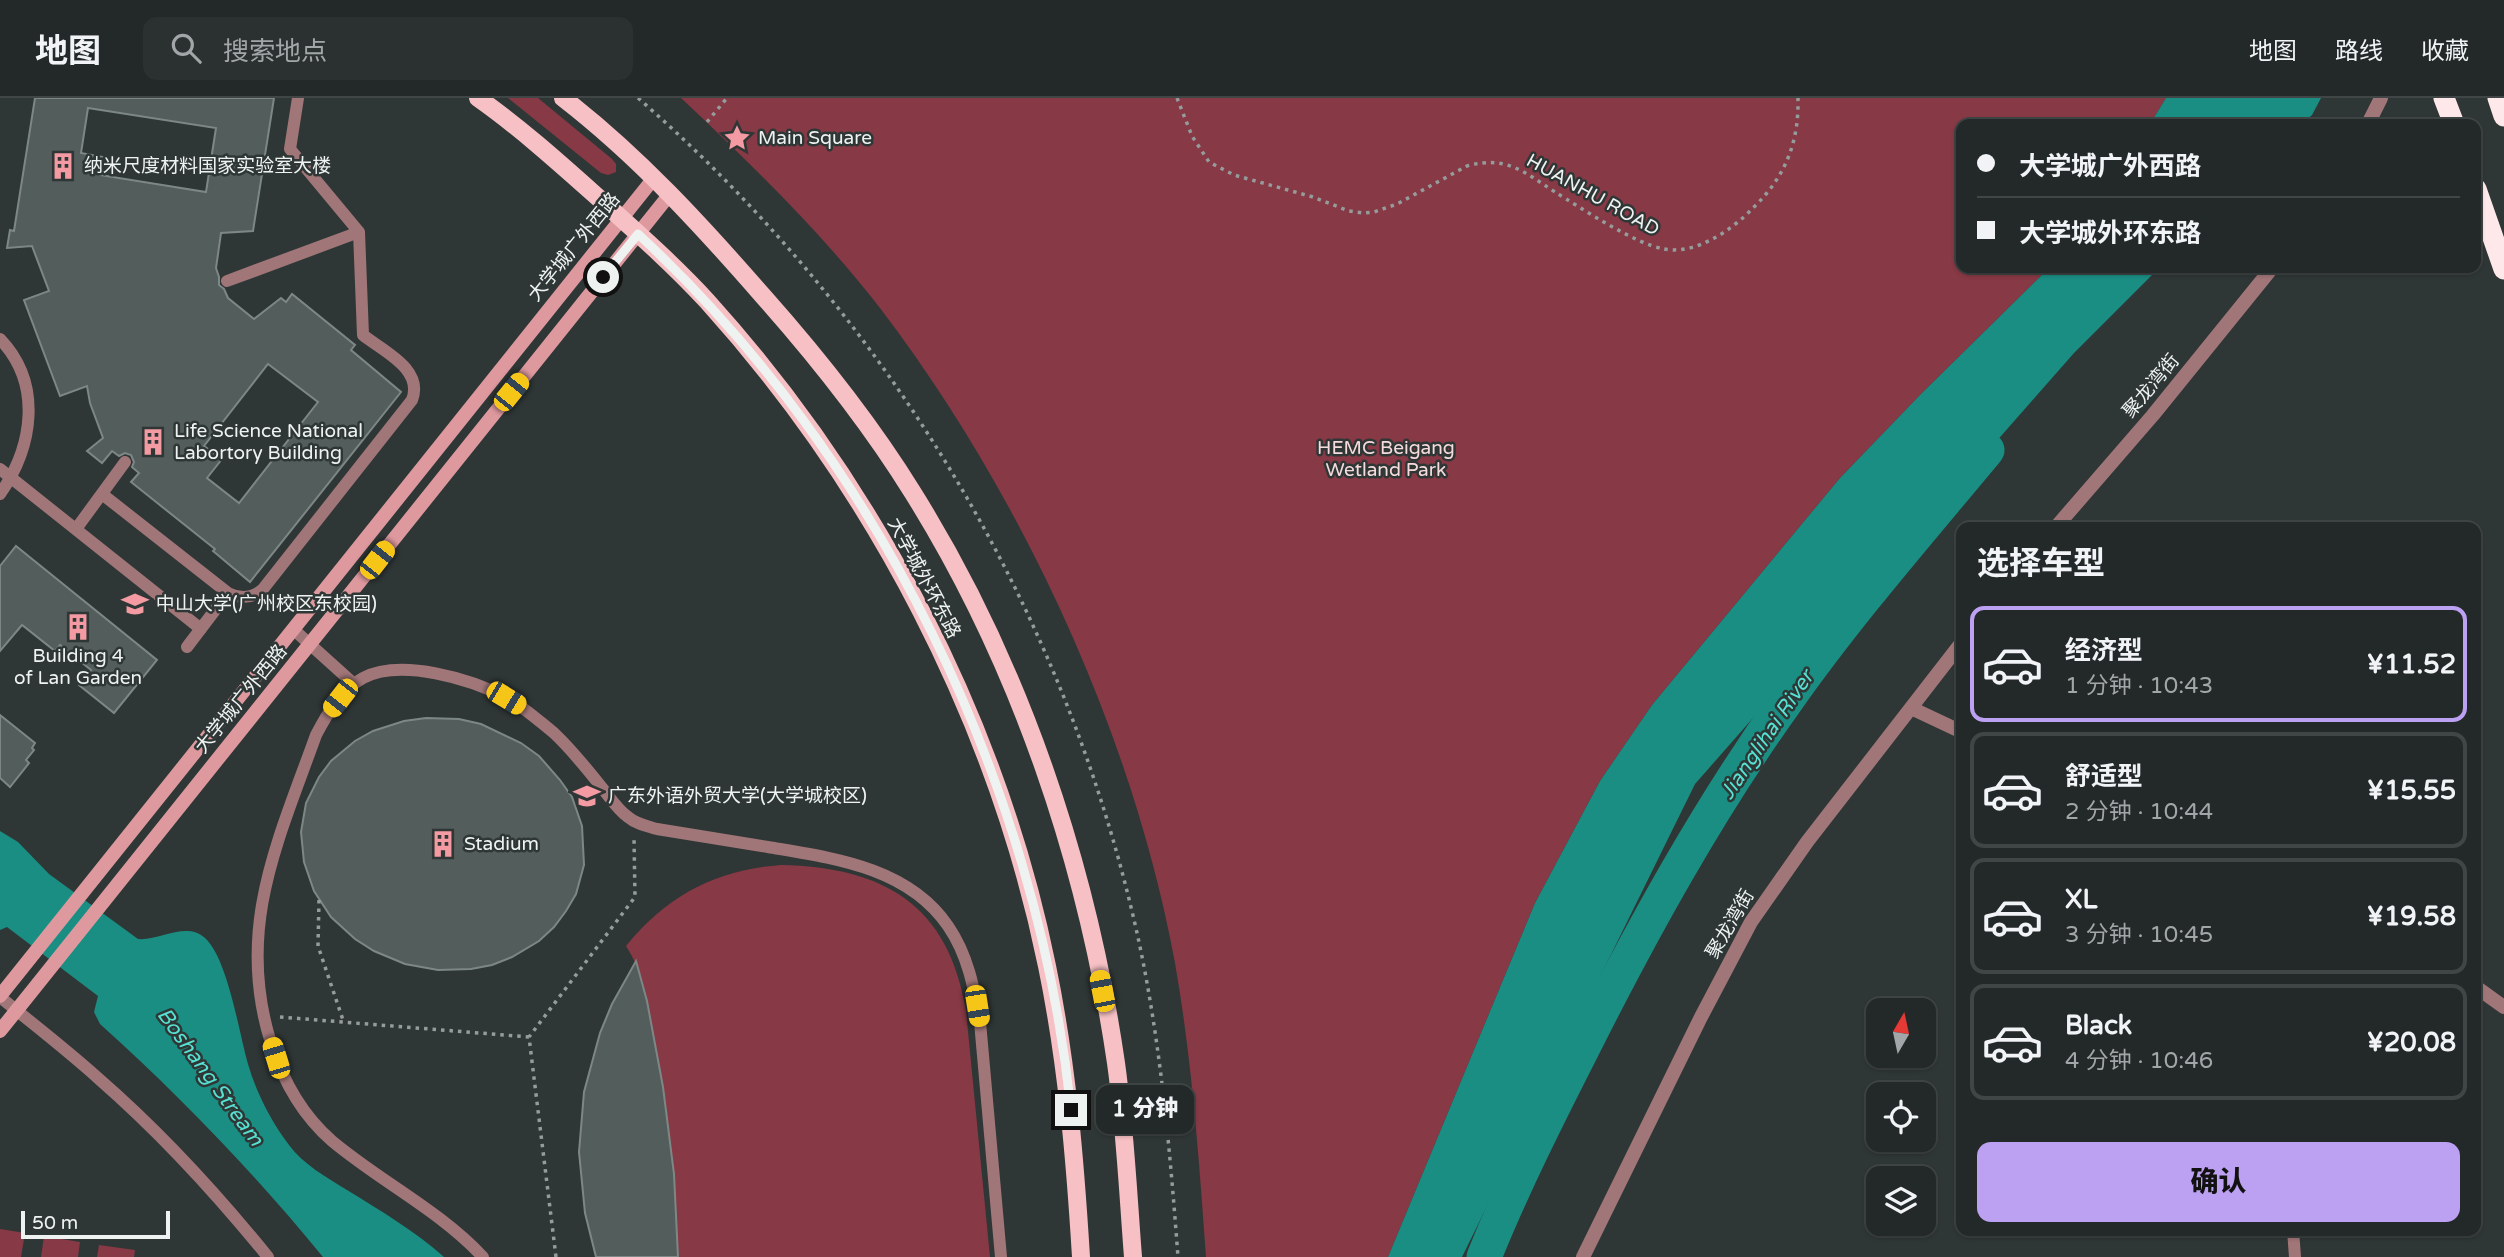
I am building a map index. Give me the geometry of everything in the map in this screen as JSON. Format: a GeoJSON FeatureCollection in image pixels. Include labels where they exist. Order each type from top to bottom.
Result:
{"type":"FeatureCollection","features":[{"type":"Feature","properties":{"kind":"highway"},"geometry":{"type":"LineString","coordinates":[[2444,98],[2452,119]]}},
{"type":"Feature","properties":{"kind":"highway"},"geometry":{"type":"LineString","coordinates":[[2498,98],[2504,116]]}},
{"type":"Feature","properties":{"kind":"highway"},"geometry":{"type":"LineString","coordinates":[[2481,203],[2504,269]]}},
{"type":"Feature","properties":{"kind":"main road","name":"大学城外环东路"},"geometry":{"type":"LineString","coordinates":[[478,98],[564,167],[706,301],[795,409],[849,487],[928,625],[953,678],[999,793],[1035,914],[1047,966],[1068,1088],[1081,1257]]}},
{"type":"Feature","properties":{"kind":"main road","name":"大学城外环东路"},"geometry":{"type":"LineString","coordinates":[[564,98],[622,147],[708,232],[824,366],[914,494],[987,631],[1025,718],[1080,886],[1116,1063],[1133,1257]]}},
{"type":"Feature","properties":{"kind":"main road","name":"大学城广外西路"},"geometry":{"type":"LineString","coordinates":[[0,997],[654,178]]}},
{"type":"Feature","properties":{"kind":"main road","name":"大学城广外西路"},"geometry":{"type":"LineString","coordinates":[[0,1031],[670,194]]}},
{"type":"Feature","properties":{"kind":"street"},"geometry":{"type":"LineString","coordinates":[[2370,119],[2381,98]]}},
{"type":"Feature","properties":{"kind":"street","name":"聚龙湾街"},"geometry":{"type":"LineString","coordinates":[[2060,522],[2153,415],[2268,273]]}},
{"type":"Feature","properties":{"kind":"street","name":"聚龙湾街"},"geometry":{"type":"LineString","coordinates":[[1583,1257],[1701,1017],[1751,922],[1807,842],[1956,650]]}},
{"type":"Feature","properties":{"kind":"street"},"geometry":{"type":"LineString","coordinates":[[1910,708],[1956,729]]}},
{"type":"Feature","properties":{"kind":"street"},"geometry":{"type":"LineString","coordinates":[[2481,991],[2504,1007]]}},
{"type":"Feature","properties":{"kind":"lane"},"geometry":{"type":"LineString","coordinates":[[102,494],[228,593],[243,597],[255,595],[263,589],[410,405],[414,395],[414,382],[410,372],[363,335],[359,232],[290,149],[298,98]]}},
{"type":"Feature","properties":{"kind":"lane"},"geometry":{"type":"LineString","coordinates":[[227,281],[359,232]]}},
{"type":"Feature","properties":{"kind":"lane"},"geometry":{"type":"LineString","coordinates":[[0,339],[19,367],[30,418],[25,444],[11,477],[0,494]]}},
{"type":"Feature","properties":{"kind":"lane"},"geometry":{"type":"LineString","coordinates":[[76,529],[125,462]]}},
{"type":"Feature","properties":{"kind":"lane"},"geometry":{"type":"LineString","coordinates":[[0,469],[201,629]]}},
{"type":"Feature","properties":{"kind":"lane"},"geometry":{"type":"LineString","coordinates":[[187,647],[228,593]]}},
{"type":"Feature","properties":{"kind":"lane"},"geometry":{"type":"LineString","coordinates":[[293,629],[354,684]]}},
{"type":"Feature","properties":{"kind":"lane"},"geometry":{"type":"LineString","coordinates":[[484,1257],[459,1233],[352,1156],[310,1118],[285,1080],[259,998],[256,951],[271,863],[316,735],[331,709],[354,684],[377,673],[411,671],[448,677],[506,698],[520,706],[555,735],[618,808],[633,821],[657,828],[853,863],[889,877],[912,890],[936,911],[948,926],[966,961],[975,990],[1001,1257]]}},
{"type":"Feature","properties":{"kind":"lane"},"geometry":{"type":"LineString","coordinates":[[0,997],[100,1079],[178,1154],[268,1257]]}},
{"type":"Feature","properties":{"kind":"lane"},"geometry":{"type":"LineString","coordinates":[[2293,1236],[2295,1257]]}},
{"type":"Feature","properties":{"kind":"path"},"geometry":{"type":"LineString","coordinates":[[707,122],[727,98]]}},
{"type":"Feature","properties":{"kind":"path","name":"HUANHU ROAD"},"geometry":{"type":"LineString","coordinates":[[1177,98],[1192,136],[1209,162],[1234,176],[1312,197],[1349,211],[1374,212],[1397,204],[1467,166],[1477,163],[1504,163],[1529,174],[1637,240],[1675,250],[1696,245],[1727,230],[1744,218],[1768,193],[1786,166],[1791,153],[1798,119],[1798,98]]}},
{"type":"Feature","properties":{"kind":"path"},"geometry":{"type":"LineString","coordinates":[[556,1257],[529,1037],[635,897],[633,821]]}},
{"type":"Feature","properties":{"kind":"path"},"geometry":{"type":"LineString","coordinates":[[319,900],[318,946],[344,1023]]}},
{"type":"Feature","properties":{"kind":"path"},"geometry":{"type":"LineString","coordinates":[[264,1016],[529,1037]]}},
{"type":"Feature","properties":{"kind":"green space"},"geometry":{"type":"Polygon","coordinates":[[[508,98],[538,98],[612,159],[616,164],[616,172],[608,175],[601,173],[508,98]]]}},
{"type":"Feature","properties":{"kind":"green space","name":"HEMC Beigang Wetland Park"},"geometry":{"type":"Polygon","coordinates":[[[681,98],[2166,98],[2153,119],[1956,119],[1956,273],[2044,273],[1840,478],[1652,705],[1600,781],[1535,903],[1388,1257],[1206,1257],[1186,1036],[1175,963],[1156,877],[1131,790],[1065,619],[980,456],[931,380],[857,280],[759,173],[681,98]]]}},
{"type":"Feature","properties":{"kind":"green space"},"geometry":{"type":"Polygon","coordinates":[[[781,865],[851,874],[880,884],[906,899],[927,919],[944,944],[957,974],[966,1011],[990,1257],[678,1257],[670,1147],[659,1065],[644,990],[637,967],[626,946],[659,913],[695,888],[735,873],[781,865]]]}},
{"type":"Feature","properties":{"kind":"green space"},"geometry":{"type":"Polygon","coordinates":[[[0,1229],[25,1233],[21,1257],[0,1257],[0,1229]]]}},
{"type":"Feature","properties":{"kind":"green space"},"geometry":{"type":"Polygon","coordinates":[[[44,1236],[80,1242],[78,1257],[41,1257],[44,1236]]]}},
{"type":"Feature","properties":{"kind":"green space"},"geometry":{"type":"Polygon","coordinates":[[[99,1245],[135,1250],[134,1257],[97,1257],[99,1245]]]}},
{"type":"Feature","properties":{"kind":"water"},"geometry":{"type":"Polygon","coordinates":[[[2166,98],[2321,98],[2308,119],[2153,119],[2166,98]]]}},
{"type":"Feature","properties":{"kind":"water"},"geometry":{"type":"Polygon","coordinates":[[[2044,273],[2154,273],[2074,353],[1695,784],[1462,1257],[1388,1257],[1535,903],[1600,781],[1652,705],[1840,478],[2044,273]]]}},
{"type":"Feature","properties":{"kind":"water","name":"Boshang Stream"},"geometry":{"type":"Polygon","coordinates":[[[0,831],[18,842],[49,874],[138,939],[181,931],[198,933],[205,938],[213,948],[226,979],[255,1085],[270,1116],[289,1145],[301,1159],[316,1170],[397,1222],[444,1257],[323,1257],[216,1136],[100,1024],[94,1012],[98,996],[7,927],[0,930],[0,831]]]}},
{"type":"Feature","properties":{"kind":"building"},"geometry":{"type":"Polygon","coordinates":[[[35,98],[274,98],[253,231],[221,233],[216,268],[219,285],[228,298],[254,319],[281,298],[286,302],[292,294],[355,345],[351,350],[401,392],[250,582],[213,551],[215,549],[131,482],[139,473],[132,467],[134,462],[131,455],[125,453],[119,456],[112,451],[102,463],[87,451],[103,438],[90,403],[87,386],[60,396],[24,300],[49,291],[32,246],[7,248],[10,230],[14,231],[35,98]],[[88,108],[81,153],[103,157],[100,175],[206,192],[216,128],[88,108]],[[268,364],[204,446],[222,459],[207,478],[239,503],[318,402],[268,364]]]}},
{"type":"Feature","properties":{"kind":"building","name":"Building 4 of Lan Garden"},"geometry":{"type":"Polygon","coordinates":[[[16,546],[157,660],[114,713],[79,685],[91,670],[60,645],[55,651],[22,625],[0,651],[0,566],[16,546]]]}},
{"type":"Feature","properties":{"kind":"building","name":"Building 4 of Lan Garden"},"geometry":{"type":"Polygon","coordinates":[[[0,715],[35,743],[32,748],[34,750],[26,760],[29,763],[10,787],[0,778],[0,715]]]}},
{"type":"Feature","properties":{"kind":"building","name":"Stadium"},"geometry":{"type":"Polygon","coordinates":[[[426,718],[459,719],[481,724],[521,743],[539,756],[560,780],[572,797],[582,826],[584,865],[576,894],[566,911],[539,941],[492,965],[438,970],[405,964],[374,951],[355,939],[331,917],[314,891],[304,862],[301,832],[306,803],[319,777],[331,761],[355,741],[373,731],[404,721],[426,718]]]}},
{"type":"Feature","properties":{"kind":"building"},"geometry":{"type":"Polygon","coordinates":[[[636,961],[647,1001],[663,1087],[674,1174],[678,1257],[596,1257],[585,1213],[579,1152],[584,1092],[600,1033],[612,1004],[636,961]]]}},
{"type":"Feature","properties":{"kind":"waterway","name":"Jianglihai River"},"geometry":{"type":"LineString","coordinates":[[1484,1257],[1531,1151],[1606,1002],[1703,827],[1757,742],[1834,636],[1987,450]]}},
{"type":"Feature","properties":{"kind":"place","name":"Main Square"},"geometry":{"type":"Point","coordinates":[737,138]}},
{"type":"Feature","properties":{"kind":"place","name":"纳米尺度材料国家实验室大楼"},"geometry":{"type":"Point","coordinates":[63,166]}},
{"type":"Feature","properties":{"kind":"place","name":"Life Science National Labortory Building"},"geometry":{"type":"Point","coordinates":[153,442]}},
{"type":"Feature","properties":{"kind":"place","name":"中山大学(广州校区东校园)"},"geometry":{"type":"Point","coordinates":[135,604]}},
{"type":"Feature","properties":{"kind":"place","name":"Building 4 of Lan Garden"},"geometry":{"type":"Point","coordinates":[78,627]}},
{"type":"Feature","properties":{"kind":"place","name":"广东外语外贸大学(大学城校区)"},"geometry":{"type":"Point","coordinates":[587,796]}},
{"type":"Feature","properties":{"kind":"place","name":"Stadium"},"geometry":{"type":"Point","coordinates":[443,844]}},
{"type":"Feature","properties":{"kind":"route"},"geometry":{"type":"LineString","coordinates":[[603,277],[638,234],[674,267],[732,331],[795,409],[849,487],[902,577],[953,678],[999,793],[1035,914],[1047,966],[1071,1110]]}}]}
